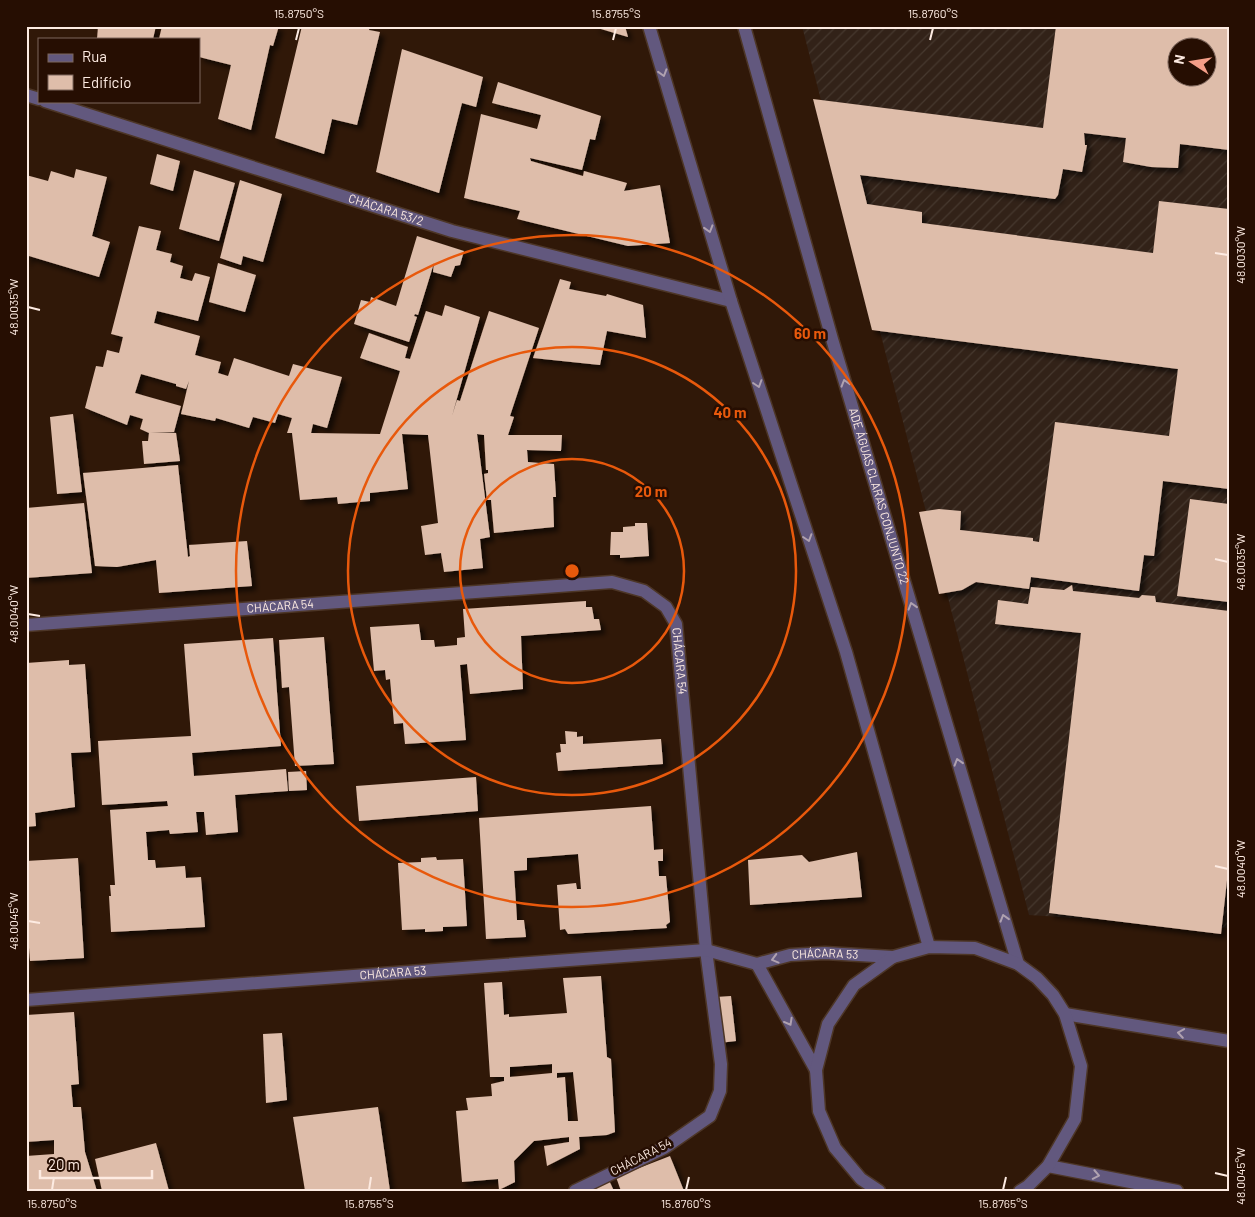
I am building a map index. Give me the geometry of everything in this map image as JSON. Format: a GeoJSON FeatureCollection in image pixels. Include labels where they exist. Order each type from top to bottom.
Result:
{"type":"FeatureCollection","features":[{"type":"Feature","properties":{"kind":"street"},"geometry":{"type":"LineString","coordinates":[[649,26],[731,301],[846,652],[929,947]]}},
{"type":"Feature","properties":{"kind":"street","name":"ADE ÁGUAS CLARAS CONJUNTO 22"},"geometry":{"type":"LineString","coordinates":[[744,26],[832,339],[1018,964]]}},
{"type":"Feature","properties":{"kind":"street"},"geometry":{"type":"LineString","coordinates":[[26,95],[38,99]]}},
{"type":"Feature","properties":{"kind":"street","name":"CHÁCARA 53/2"},"geometry":{"type":"LineString","coordinates":[[48,102],[452,232],[731,301]]}},
{"type":"Feature","properties":{"kind":"street","name":"CHÁCARA 54"},"geometry":{"type":"LineString","coordinates":[[26,626],[612,582],[644,591],[666,607],[676,624],[706,950],[721,1064],[720,1091],[710,1116],[664,1148],[575,1191]]}},
{"type":"Feature","properties":{"kind":"street"},"geometry":{"type":"LineString","coordinates":[[878,1191],[861,1180],[835,1148],[819,1111],[816,1070],[828,1024],[854,985],[893,958],[929,947],[975,948],[1018,964],[1053,995],[1065,1014],[1081,1066],[1075,1119],[1048,1166],[1028,1186],[1020,1191]]}},
{"type":"Feature","properties":{"kind":"street","name":"CHÁCARA 53"},"geometry":{"type":"LineString","coordinates":[[26,1000],[706,950],[757,964],[790,955],[825,953],[893,958]]}},
{"type":"Feature","properties":{"kind":"street"},"geometry":{"type":"LineString","coordinates":[[757,964],[816,1070]]}},
{"type":"Feature","properties":{"kind":"street"},"geometry":{"type":"LineString","coordinates":[[1065,1014],[1229,1041]]}},
{"type":"Feature","properties":{"kind":"street"},"geometry":{"type":"LineString","coordinates":[[1048,1166],[1177,1191]]}},
{"type":"Feature","properties":{"kind":"shaded area"},"geometry":{"type":"Polygon","coordinates":[[[802,26],[1229,26],[1229,928],[1029,915],[802,26]]]}},
{"type":"Feature","properties":{"kind":"building"},"geometry":{"type":"Polygon","coordinates":[[[98,26],[156,26],[153,38],[97,38],[98,26]]]}},
{"type":"Feature","properties":{"kind":"building"},"geometry":{"type":"Polygon","coordinates":[[[162,26],[234,26],[240,29],[241,26],[279,26],[273,46],[270,45],[251,130],[218,119],[231,65],[200,57],[200,38],[159,38],[162,26]]]}},
{"type":"Feature","properties":{"kind":"building"},"geometry":{"type":"Polygon","coordinates":[[[302,26],[370,26],[369,30],[380,32],[357,125],[332,119],[324,154],[275,138],[302,26]]]}},
{"type":"Feature","properties":{"kind":"building"},"geometry":{"type":"Polygon","coordinates":[[[625,26],[628,37],[594,27],[625,26]]]}},
{"type":"Feature","properties":{"kind":"building"},"geometry":{"type":"Polygon","coordinates":[[[1056,26],[1229,26],[1229,150],[1180,144],[1178,168],[1151,167],[1123,162],[1126,138],[1084,133],[1085,145],[1087,145],[1082,172],[1063,169],[1058,195],[1055,199],[860,175],[867,204],[922,212],[922,223],[1153,253],[1159,201],[1229,209],[1229,489],[1163,481],[1154,556],[1144,555],[1139,591],[1031,577],[1029,589],[976,582],[962,590],[939,594],[919,512],[939,509],[961,511],[960,530],[1033,538],[1033,541],[1039,542],[1055,422],[1169,436],[1178,369],[872,330],[813,99],[1043,128],[1056,26]]]}},
{"type":"Feature","properties":{"kind":"building"},"geometry":{"type":"Polygon","coordinates":[[[402,49],[483,77],[476,107],[462,103],[439,193],[376,172],[402,49]]]}},
{"type":"Feature","properties":{"kind":"building"},"geometry":{"type":"Polygon","coordinates":[[[498,82],[601,116],[595,140],[590,139],[582,170],[530,158],[531,161],[583,176],[584,171],[627,183],[624,191],[660,185],[670,243],[628,246],[517,219],[520,211],[464,198],[481,114],[537,129],[541,115],[492,103],[498,82]]]}},
{"type":"Feature","properties":{"kind":"building"},"geometry":{"type":"Polygon","coordinates":[[[157,154],[180,161],[173,191],[150,184],[157,154]]]}},
{"type":"Feature","properties":{"kind":"building"},"geometry":{"type":"Polygon","coordinates":[[[76,169],[107,177],[92,236],[110,242],[99,277],[29,256],[26,264],[26,175],[48,181],[51,171],[74,178],[76,169]]]}},
{"type":"Feature","properties":{"kind":"building"},"geometry":{"type":"Polygon","coordinates":[[[194,170],[235,183],[219,241],[179,229],[194,170]]]}},
{"type":"Feature","properties":{"kind":"building"},"geometry":{"type":"Polygon","coordinates":[[[240,180],[282,194],[263,262],[243,256],[241,265],[220,258],[240,180]]]}},
{"type":"Feature","properties":{"kind":"building"},"geometry":{"type":"Polygon","coordinates":[[[139,226],[161,231],[156,250],[172,254],[170,262],[183,266],[180,278],[192,281],[195,273],[210,277],[198,321],[157,311],[154,323],[200,336],[195,355],[221,362],[218,373],[228,376],[234,358],[289,376],[293,364],[342,377],[327,428],[313,424],[311,433],[380,434],[400,371],[360,358],[369,333],[408,347],[405,358],[410,359],[426,311],[442,316],[445,305],[480,317],[452,416],[457,400],[460,401],[489,311],[539,328],[510,416],[514,417],[508,435],[562,435],[561,451],[527,450],[528,462],[554,464],[556,497],[553,497],[554,527],[494,533],[491,500],[487,500],[484,474],[488,473],[488,470],[486,470],[484,435],[477,434],[490,537],[480,539],[483,568],[444,572],[441,553],[425,555],[421,526],[438,523],[428,435],[402,434],[408,489],[370,493],[370,501],[338,504],[337,497],[300,500],[292,433],[287,433],[292,418],[278,414],[275,423],[253,417],[249,428],[216,418],[215,421],[181,414],[189,381],[186,389],[176,386],[176,384],[141,374],[135,393],[181,406],[174,432],[150,432],[176,433],[180,461],[144,464],[142,441],[148,441],[149,433],[140,429],[143,419],[130,415],[127,425],[85,408],[96,366],[103,367],[107,350],[119,353],[123,337],[111,334],[139,226]]]}},
{"type":"Feature","properties":{"kind":"building"},"geometry":{"type":"Polygon","coordinates":[[[417,236],[464,251],[460,265],[455,266],[451,277],[433,272],[434,263],[418,315],[415,314],[414,316],[417,317],[409,342],[354,324],[361,300],[370,302],[371,297],[396,306],[417,236]]]}},
{"type":"Feature","properties":{"kind":"building"},"geometry":{"type":"Polygon","coordinates":[[[218,263],[256,275],[245,312],[209,302],[218,263]]]}},
{"type":"Feature","properties":{"kind":"building"},"geometry":{"type":"Polygon","coordinates":[[[560,279],[571,282],[569,289],[606,296],[607,294],[643,305],[646,338],[607,331],[600,365],[533,358],[560,279]]]}},
{"type":"Feature","properties":{"kind":"building"},"geometry":{"type":"Polygon","coordinates":[[[73,414],[82,492],[57,494],[50,417],[73,414]]]}},
{"type":"Feature","properties":{"kind":"building"},"geometry":{"type":"Polygon","coordinates":[[[178,465],[188,557],[190,556],[189,545],[247,541],[252,586],[159,593],[156,560],[117,567],[95,566],[83,473],[178,465]]]}},
{"type":"Feature","properties":{"kind":"building"},"geometry":{"type":"Polygon","coordinates":[[[1190,499],[1229,504],[1229,602],[1177,596],[1190,499]]]}},
{"type":"Feature","properties":{"kind":"building"},"geometry":{"type":"Polygon","coordinates":[[[84,503],[92,573],[26,578],[26,508],[84,503]]]}},
{"type":"Feature","properties":{"kind":"building"},"geometry":{"type":"Polygon","coordinates":[[[635,523],[647,523],[649,556],[620,558],[620,555],[610,555],[611,532],[623,532],[623,527],[635,526],[635,523]]]}},
{"type":"Feature","properties":{"kind":"building"},"geometry":{"type":"Polygon","coordinates":[[[1072,585],[1073,591],[1139,598],[1142,595],[1155,596],[1156,602],[1229,611],[1229,862],[1221,934],[1049,913],[1081,633],[995,624],[998,600],[1028,604],[1031,587],[1064,590],[1072,585]]]}},
{"type":"Feature","properties":{"kind":"building"},"geometry":{"type":"Polygon","coordinates":[[[586,601],[586,607],[592,607],[594,619],[599,619],[601,630],[521,636],[523,689],[470,694],[467,664],[460,665],[466,740],[405,744],[403,723],[394,724],[390,679],[386,680],[385,670],[374,671],[370,627],[419,624],[421,640],[434,640],[435,647],[457,645],[457,638],[465,637],[463,609],[586,601]]]}},
{"type":"Feature","properties":{"kind":"building"},"geometry":{"type":"Polygon","coordinates":[[[324,637],[334,764],[295,766],[289,687],[282,688],[279,640],[324,637]]]}},
{"type":"Feature","properties":{"kind":"building"},"geometry":{"type":"Polygon","coordinates":[[[273,638],[281,746],[192,753],[194,776],[286,769],[288,791],[235,795],[238,832],[206,835],[204,812],[196,812],[198,832],[170,834],[169,830],[146,832],[148,860],[155,860],[156,868],[185,866],[186,878],[201,877],[205,927],[111,932],[109,896],[111,896],[110,885],[115,885],[110,810],[168,806],[167,801],[102,805],[98,741],[191,736],[184,644],[273,638]]]}},
{"type":"Feature","properties":{"kind":"building"},"geometry":{"type":"Polygon","coordinates":[[[69,660],[69,665],[85,664],[91,752],[71,753],[75,807],[35,813],[36,826],[26,827],[26,663],[69,660]]]}},
{"type":"Feature","properties":{"kind":"building"},"geometry":{"type":"Polygon","coordinates":[[[565,731],[577,732],[577,737],[583,736],[583,744],[661,739],[663,764],[558,771],[556,753],[561,752],[560,744],[566,744],[565,731]]]}},
{"type":"Feature","properties":{"kind":"building"},"geometry":{"type":"Polygon","coordinates":[[[306,771],[307,790],[289,791],[288,772],[306,771]]]}},
{"type":"Feature","properties":{"kind":"building"},"geometry":{"type":"Polygon","coordinates":[[[476,777],[478,811],[359,821],[356,786],[476,777]]]}},
{"type":"Feature","properties":{"kind":"building"},"geometry":{"type":"Polygon","coordinates":[[[651,806],[654,850],[663,849],[663,861],[658,861],[659,876],[666,876],[670,922],[666,925],[667,928],[568,934],[565,929],[560,930],[557,885],[576,883],[577,889],[581,889],[578,854],[527,858],[527,870],[514,871],[517,920],[524,920],[526,937],[486,939],[479,818],[651,806]]]}},
{"type":"Feature","properties":{"kind":"building"},"geometry":{"type":"Polygon","coordinates":[[[857,852],[862,897],[750,905],[748,860],[802,855],[809,862],[857,852]]]}},
{"type":"Feature","properties":{"kind":"building"},"geometry":{"type":"Polygon","coordinates":[[[436,857],[437,860],[463,859],[467,926],[443,927],[443,931],[425,932],[425,929],[402,930],[398,863],[421,862],[421,858],[436,857]]]}},
{"type":"Feature","properties":{"kind":"building"},"geometry":{"type":"Polygon","coordinates":[[[78,858],[84,958],[30,961],[26,908],[26,861],[78,858]]]}},
{"type":"Feature","properties":{"kind":"building"},"geometry":{"type":"Polygon","coordinates":[[[601,976],[607,1057],[611,1059],[615,1132],[607,1135],[579,1137],[580,1149],[547,1166],[544,1146],[569,1142],[569,1137],[534,1141],[514,1161],[515,1182],[499,1190],[498,1179],[462,1182],[456,1111],[468,1110],[466,1098],[492,1096],[491,1084],[504,1081],[504,1077],[490,1077],[484,983],[502,982],[504,1015],[509,1014],[509,1017],[567,1013],[563,978],[601,976]],[[552,1064],[510,1067],[510,1077],[552,1073],[552,1064]],[[573,1072],[557,1073],[557,1078],[565,1077],[568,1121],[578,1121],[573,1072]]]}},
{"type":"Feature","properties":{"kind":"building"},"geometry":{"type":"Polygon","coordinates":[[[731,996],[736,1041],[719,1043],[715,997],[731,996]]]}},
{"type":"Feature","properties":{"kind":"building"},"geometry":{"type":"Polygon","coordinates":[[[74,1012],[79,1084],[71,1085],[73,1107],[81,1107],[85,1152],[97,1191],[26,1191],[26,1156],[54,1154],[54,1140],[26,1142],[26,1015],[74,1012]]]}},
{"type":"Feature","properties":{"kind":"building"},"geometry":{"type":"Polygon","coordinates":[[[282,1033],[287,1100],[266,1103],[263,1034],[282,1033]]]}},
{"type":"Feature","properties":{"kind":"building"},"geometry":{"type":"Polygon","coordinates":[[[378,1107],[390,1191],[305,1191],[293,1117],[378,1107]]]}},
{"type":"Feature","properties":{"kind":"building"},"geometry":{"type":"Polygon","coordinates":[[[156,1143],[169,1191],[102,1191],[95,1159],[156,1143]]]}},
{"type":"Feature","properties":{"kind":"building"},"geometry":{"type":"Polygon","coordinates":[[[670,1156],[684,1191],[621,1191],[616,1177],[670,1156]]]}},
{"type":"Feature","properties":{"kind":"building"},"geometry":{"type":"Polygon","coordinates":[[[608,1178],[614,1191],[583,1191],[608,1178]]]}}]}
